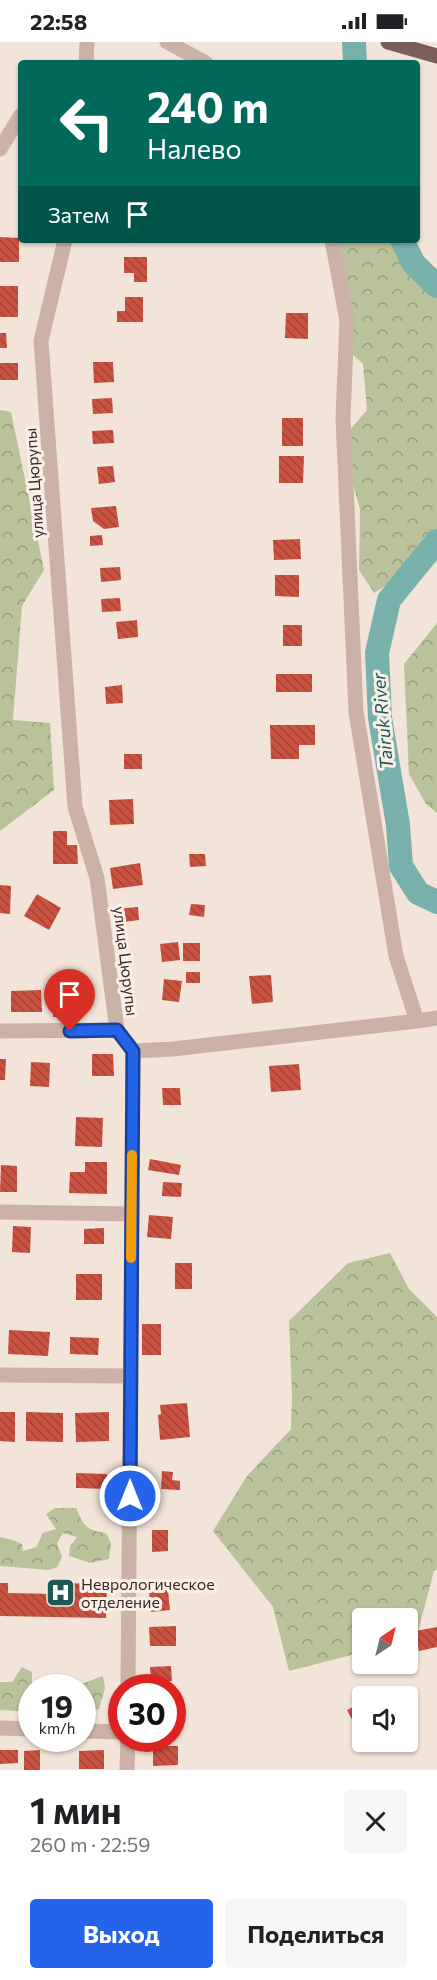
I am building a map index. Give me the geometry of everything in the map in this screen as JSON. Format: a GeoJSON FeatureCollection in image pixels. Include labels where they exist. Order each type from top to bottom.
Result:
{"type":"FeatureCollection","features":[{"type":"Feature","properties":{"kind":"main road"},"geometry":{"type":"LineString","coordinates":[[388,42],[437,56]]}},
{"type":"Feature","properties":{"kind":"street"},"geometry":{"type":"LineString","coordinates":[[86,60],[87,42]]}},
{"type":"Feature","properties":{"kind":"street"},"geometry":{"type":"LineString","coordinates":[[167,42],[200,60]]}},
{"type":"Feature","properties":{"kind":"street"},"geometry":{"type":"LineString","coordinates":[[0,149],[18,120]]}},
{"type":"Feature","properties":{"kind":"street","name":"улица Цюрупы"},"geometry":{"type":"LineString","coordinates":[[64,243],[41,341],[75,807],[97,878],[117,1030],[133,1051]]}},
{"type":"Feature","properties":{"kind":"street"},"geometry":{"type":"LineString","coordinates":[[333,243],[346,321],[343,418],[356,712],[396,956],[417,1021]]}},
{"type":"Feature","properties":{"kind":"street"},"geometry":{"type":"LineString","coordinates":[[128,1674],[133,1051],[173,1049],[437,1018]]}},
{"type":"Feature","properties":{"kind":"street"},"geometry":{"type":"LineString","coordinates":[[0,1031],[117,1030]]}},
{"type":"Feature","properties":{"kind":"street"},"geometry":{"type":"LineString","coordinates":[[0,1212],[131,1214]]}},
{"type":"Feature","properties":{"kind":"street"},"geometry":{"type":"LineString","coordinates":[[0,1374],[131,1376]]}},
{"type":"Feature","properties":{"kind":"street"},"geometry":{"type":"LineString","coordinates":[[0,1728],[18,1729]]}},
{"type":"Feature","properties":{"kind":"street"},"geometry":{"type":"LineString","coordinates":[[128,1752],[128,1770]]}},
{"type":"Feature","properties":{"kind":"green space"},"geometry":{"type":"Polygon","coordinates":[[[326,243],[397,243],[403,264],[437,290],[437,530],[401,576],[374,593],[359,570],[360,509],[343,438],[367,410],[363,364],[342,345],[338,307],[326,243]]]}},
{"type":"Feature","properties":{"kind":"green space"},"geometry":{"type":"Polygon","coordinates":[[[0,410],[11,412],[44,570],[22,606],[13,720],[50,723],[54,790],[0,831],[0,410]]]}},
{"type":"Feature","properties":{"kind":"green space"},"geometry":{"type":"Polygon","coordinates":[[[437,623],[437,813],[426,804],[409,774],[404,664],[437,623]]]}},
{"type":"Feature","properties":{"kind":"green space"},"geometry":{"type":"Polygon","coordinates":[[[390,1253],[409,1289],[437,1317],[437,1570],[434,1571],[418,1631],[418,1608],[352,1608],[352,1655],[289,1671],[273,1607],[213,1531],[247,1476],[291,1429],[289,1321],[348,1263],[390,1253]]]}},
{"type":"Feature","properties":{"kind":"green space"},"geometry":{"type":"Polygon","coordinates":[[[55,1508],[76,1508],[86,1526],[94,1531],[106,1533],[111,1543],[109,1559],[90,1563],[69,1556],[70,1546],[77,1537],[63,1533],[57,1543],[62,1557],[57,1567],[49,1570],[0,1566],[0,1537],[22,1544],[23,1551],[36,1547],[43,1533],[56,1529],[46,1514],[55,1508]]]}},
{"type":"Feature","properties":{"kind":"green space"},"geometry":{"type":"Polygon","coordinates":[[[22,1667],[32,1672],[32,1674],[18,1674],[18,1711],[0,1710],[0,1682],[12,1682],[22,1667]]]}},
{"type":"Feature","properties":{"kind":"green space"},"geometry":{"type":"Polygon","coordinates":[[[103,1676],[105,1688],[99,1709],[96,1710],[96,1679],[103,1676]]]}},
{"type":"Feature","properties":{"kind":"building"},"geometry":{"type":"Polygon","coordinates":[[[0,237],[18,238],[19,262],[0,262],[0,237]]]}},
{"type":"Feature","properties":{"kind":"building"},"geometry":{"type":"Polygon","coordinates":[[[124,257],[147,257],[147,282],[134,282],[134,273],[124,273],[124,257]]]}},
{"type":"Feature","properties":{"kind":"building"},"geometry":{"type":"Polygon","coordinates":[[[0,286],[18,286],[18,317],[0,317],[0,286]]]}},
{"type":"Feature","properties":{"kind":"building"},"geometry":{"type":"Polygon","coordinates":[[[125,297],[143,297],[143,322],[117,322],[117,311],[125,311],[125,297]]]}},
{"type":"Feature","properties":{"kind":"building"},"geometry":{"type":"Polygon","coordinates":[[[286,313],[308,313],[308,339],[285,338],[286,313]]]}},
{"type":"Feature","properties":{"kind":"building"},"geometry":{"type":"Polygon","coordinates":[[[0,333],[6,333],[7,348],[0,348],[0,333]]]}},
{"type":"Feature","properties":{"kind":"building"},"geometry":{"type":"Polygon","coordinates":[[[93,362],[113,362],[114,382],[94,383],[93,362]]]}},
{"type":"Feature","properties":{"kind":"building"},"geometry":{"type":"Polygon","coordinates":[[[0,363],[18,363],[18,380],[0,380],[0,363]]]}},
{"type":"Feature","properties":{"kind":"building"},"geometry":{"type":"Polygon","coordinates":[[[112,398],[113,413],[93,414],[92,399],[112,398]]]}},
{"type":"Feature","properties":{"kind":"building"},"geometry":{"type":"Polygon","coordinates":[[[282,418],[303,418],[303,446],[282,446],[282,418]]]}},
{"type":"Feature","properties":{"kind":"building"},"geometry":{"type":"Polygon","coordinates":[[[113,430],[114,443],[93,444],[92,431],[113,430]]]}},
{"type":"Feature","properties":{"kind":"building"},"geometry":{"type":"Polygon","coordinates":[[[279,456],[304,456],[303,483],[279,483],[279,456]]]}},
{"type":"Feature","properties":{"kind":"building"},"geometry":{"type":"Polygon","coordinates":[[[113,466],[115,482],[99,484],[97,467],[113,466]]]}},
{"type":"Feature","properties":{"kind":"building"},"geometry":{"type":"Polygon","coordinates":[[[116,506],[119,527],[104,529],[93,521],[91,508],[116,506]]]}},
{"type":"Feature","properties":{"kind":"building"},"geometry":{"type":"Polygon","coordinates":[[[102,535],[103,545],[90,546],[90,536],[102,535]]]}},
{"type":"Feature","properties":{"kind":"building"},"geometry":{"type":"Polygon","coordinates":[[[300,539],[301,559],[274,560],[273,540],[300,539]]]}},
{"type":"Feature","properties":{"kind":"building"},"geometry":{"type":"Polygon","coordinates":[[[120,567],[121,580],[101,582],[100,568],[120,567]]]}},
{"type":"Feature","properties":{"kind":"building"},"geometry":{"type":"Polygon","coordinates":[[[275,575],[299,575],[299,597],[275,596],[275,575]]]}},
{"type":"Feature","properties":{"kind":"building"},"geometry":{"type":"Polygon","coordinates":[[[120,598],[121,611],[102,612],[101,599],[120,598]]]}},
{"type":"Feature","properties":{"kind":"building"},"geometry":{"type":"Polygon","coordinates":[[[137,620],[138,637],[118,639],[116,622],[137,620]]]}},
{"type":"Feature","properties":{"kind":"building"},"geometry":{"type":"Polygon","coordinates":[[[283,625],[302,625],[302,646],[283,646],[283,625]]]}},
{"type":"Feature","properties":{"kind":"building"},"geometry":{"type":"Polygon","coordinates":[[[276,674],[312,674],[312,692],[276,692],[276,674]]]}},
{"type":"Feature","properties":{"kind":"building"},"geometry":{"type":"Polygon","coordinates":[[[122,685],[123,703],[106,704],[105,687],[122,685]]]}},
{"type":"Feature","properties":{"kind":"building"},"geometry":{"type":"Polygon","coordinates":[[[270,725],[315,725],[315,745],[299,745],[299,759],[271,759],[270,725]]]}},
{"type":"Feature","properties":{"kind":"building"},"geometry":{"type":"Polygon","coordinates":[[[124,754],[142,754],[142,769],[124,769],[124,754]]]}},
{"type":"Feature","properties":{"kind":"building"},"geometry":{"type":"Polygon","coordinates":[[[133,799],[134,824],[110,825],[109,800],[133,799]]]}},
{"type":"Feature","properties":{"kind":"building"},"geometry":{"type":"Polygon","coordinates":[[[53,831],[67,831],[67,845],[77,845],[78,864],[53,864],[53,831]]]}},
{"type":"Feature","properties":{"kind":"building"},"geometry":{"type":"Polygon","coordinates":[[[189,854],[205,854],[206,866],[190,867],[189,854]]]}},
{"type":"Feature","properties":{"kind":"building"},"geometry":{"type":"Polygon","coordinates":[[[140,863],[143,885],[113,889],[110,868],[140,863]]]}},
{"type":"Feature","properties":{"kind":"building"},"geometry":{"type":"Polygon","coordinates":[[[0,885],[11,886],[10,914],[0,913],[0,885]]]}},
{"type":"Feature","properties":{"kind":"building"},"geometry":{"type":"Polygon","coordinates":[[[37,894],[61,908],[49,930],[24,916],[37,894]]]}},
{"type":"Feature","properties":{"kind":"building"},"geometry":{"type":"Polygon","coordinates":[[[191,904],[205,905],[204,917],[189,915],[191,904]]]}},
{"type":"Feature","properties":{"kind":"building"},"geometry":{"type":"Polygon","coordinates":[[[138,907],[139,920],[116,923],[115,909],[138,907]]]}},
{"type":"Feature","properties":{"kind":"building"},"geometry":{"type":"Polygon","coordinates":[[[178,942],[180,960],[162,962],[160,944],[178,942]]]}},
{"type":"Feature","properties":{"kind":"building"},"geometry":{"type":"Polygon","coordinates":[[[183,943],[200,943],[200,961],[183,961],[183,943]]]}},
{"type":"Feature","properties":{"kind":"building"},"geometry":{"type":"Polygon","coordinates":[[[186,972],[200,972],[200,983],[186,983],[186,972]]]}},
{"type":"Feature","properties":{"kind":"building"},"geometry":{"type":"Polygon","coordinates":[[[271,975],[273,1002],[252,1004],[249,976],[271,975]]]}},
{"type":"Feature","properties":{"kind":"building"},"geometry":{"type":"Polygon","coordinates":[[[164,979],[182,981],[179,1002],[162,1000],[164,979]]]}},
{"type":"Feature","properties":{"kind":"building"},"geometry":{"type":"Polygon","coordinates":[[[53,983],[80,983],[80,1017],[53,1017],[53,983]]]}},
{"type":"Feature","properties":{"kind":"building"},"geometry":{"type":"Polygon","coordinates":[[[41,990],[42,1012],[11,1012],[11,991],[41,990]]]}},
{"type":"Feature","properties":{"kind":"building"},"geometry":{"type":"Polygon","coordinates":[[[92,1054],[113,1054],[114,1076],[92,1076],[92,1054]]]}},
{"type":"Feature","properties":{"kind":"building"},"geometry":{"type":"Polygon","coordinates":[[[0,1059],[6,1059],[5,1080],[0,1080],[0,1059]]]}},
{"type":"Feature","properties":{"kind":"building"},"geometry":{"type":"Polygon","coordinates":[[[31,1062],[50,1063],[49,1087],[30,1086],[31,1062]]]}},
{"type":"Feature","properties":{"kind":"building"},"geometry":{"type":"Polygon","coordinates":[[[299,1064],[301,1090],[271,1092],[269,1066],[299,1064]]]}},
{"type":"Feature","properties":{"kind":"building"},"geometry":{"type":"Polygon","coordinates":[[[162,1088],[180,1088],[181,1105],[163,1105],[162,1088]]]}},
{"type":"Feature","properties":{"kind":"building"},"geometry":{"type":"Polygon","coordinates":[[[76,1117],[103,1118],[102,1147],[75,1146],[76,1117]]]}},
{"type":"Feature","properties":{"kind":"building"},"geometry":{"type":"Polygon","coordinates":[[[150,1159],[181,1165],[179,1175],[148,1170],[150,1159]]]}},
{"type":"Feature","properties":{"kind":"building"},"geometry":{"type":"Polygon","coordinates":[[[85,1162],[107,1162],[107,1194],[69,1193],[70,1172],[85,1172],[85,1162]]]}},
{"type":"Feature","properties":{"kind":"building"},"geometry":{"type":"Polygon","coordinates":[[[1,1165],[17,1166],[17,1192],[0,1192],[1,1165]]]}},
{"type":"Feature","properties":{"kind":"building"},"geometry":{"type":"Polygon","coordinates":[[[163,1182],[182,1183],[181,1197],[162,1196],[163,1182]]]}},
{"type":"Feature","properties":{"kind":"building"},"geometry":{"type":"Polygon","coordinates":[[[149,1215],[173,1217],[171,1239],[147,1237],[149,1215]]]}},
{"type":"Feature","properties":{"kind":"building"},"geometry":{"type":"Polygon","coordinates":[[[13,1226],[31,1227],[30,1253],[12,1252],[13,1226]]]}},
{"type":"Feature","properties":{"kind":"building"},"geometry":{"type":"Polygon","coordinates":[[[104,1228],[104,1244],[84,1244],[84,1229],[104,1228]]]}},
{"type":"Feature","properties":{"kind":"building"},"geometry":{"type":"Polygon","coordinates":[[[175,1263],[192,1263],[192,1289],[175,1289],[175,1263]]]}},
{"type":"Feature","properties":{"kind":"building"},"geometry":{"type":"Polygon","coordinates":[[[76,1274],[102,1274],[102,1300],[76,1300],[76,1274]]]}},
{"type":"Feature","properties":{"kind":"building"},"geometry":{"type":"Polygon","coordinates":[[[142,1324],[161,1324],[161,1355],[142,1355],[142,1324]]]}},
{"type":"Feature","properties":{"kind":"building"},"geometry":{"type":"Polygon","coordinates":[[[9,1330],[50,1332],[48,1356],[8,1354],[9,1330]]]}},
{"type":"Feature","properties":{"kind":"building"},"geometry":{"type":"Polygon","coordinates":[[[70,1337],[99,1338],[98,1355],[70,1354],[70,1337]]]}},
{"type":"Feature","properties":{"kind":"building"},"geometry":{"type":"Polygon","coordinates":[[[187,1403],[190,1437],[160,1440],[158,1415],[161,1414],[160,1405],[187,1403]]]}},
{"type":"Feature","properties":{"kind":"building"},"geometry":{"type":"Polygon","coordinates":[[[0,1412],[15,1412],[15,1442],[0,1441],[0,1412]]]}},
{"type":"Feature","properties":{"kind":"building"},"geometry":{"type":"Polygon","coordinates":[[[26,1412],[63,1413],[63,1442],[26,1441],[26,1412]]]}},
{"type":"Feature","properties":{"kind":"building"},"geometry":{"type":"Polygon","coordinates":[[[109,1412],[109,1441],[76,1442],[75,1413],[109,1412]]]}},
{"type":"Feature","properties":{"kind":"building"},"geometry":{"type":"Polygon","coordinates":[[[162,1471],[173,1472],[172,1480],[180,1481],[180,1490],[161,1489],[162,1471]]]}},
{"type":"Feature","properties":{"kind":"building"},"geometry":{"type":"Polygon","coordinates":[[[76,1473],[107,1474],[107,1489],[76,1488],[76,1473]]]}},
{"type":"Feature","properties":{"kind":"building"},"geometry":{"type":"Polygon","coordinates":[[[152,1530],[168,1530],[168,1551],[152,1552],[152,1530]]]}},
{"type":"Feature","properties":{"kind":"building"},"geometry":{"type":"Polygon","coordinates":[[[0,1583],[8,1583],[8,1593],[55,1594],[55,1583],[107,1584],[106,1618],[0,1616],[0,1583]]]}},
{"type":"Feature","properties":{"kind":"building"},"geometry":{"type":"Polygon","coordinates":[[[168,1590],[170,1610],[151,1612],[149,1591],[168,1590]]]}},
{"type":"Feature","properties":{"kind":"building"},"geometry":{"type":"Polygon","coordinates":[[[176,1626],[176,1646],[150,1646],[149,1627],[176,1626]]]}},
{"type":"Feature","properties":{"kind":"building"},"geometry":{"type":"Polygon","coordinates":[[[437,1627],[437,1647],[419,1651],[418,1630],[437,1627]]]}},
{"type":"Feature","properties":{"kind":"building"},"geometry":{"type":"Polygon","coordinates":[[[171,1666],[172,1674],[150,1674],[150,1667],[171,1666]]]}},
{"type":"Feature","properties":{"kind":"building"},"geometry":{"type":"Polygon","coordinates":[[[352,1708],[352,1719],[347,1710],[352,1708]]]}},
{"type":"Feature","properties":{"kind":"building"},"geometry":{"type":"Polygon","coordinates":[[[0,1750],[18,1750],[18,1763],[0,1764],[0,1750]]]}},
{"type":"Feature","properties":{"kind":"building"},"geometry":{"type":"Polygon","coordinates":[[[104,1750],[104,1769],[79,1769],[79,1752],[104,1750]]]}},
{"type":"Feature","properties":{"kind":"building"},"geometry":{"type":"Polygon","coordinates":[[[24,1752],[40,1752],[40,1770],[24,1770],[24,1752]]]}},
{"type":"Feature","properties":{"kind":"building"},"geometry":{"type":"Polygon","coordinates":[[[153,1752],[178,1752],[178,1765],[153,1766],[153,1752]]]}},
{"type":"Feature","properties":{"kind":"waterway","name":"Tairuk River"},"geometry":{"type":"LineString","coordinates":[[354,42],[355,60]]}},
{"type":"Feature","properties":{"kind":"waterway","name":"Tairuk River"},"geometry":{"type":"LineString","coordinates":[[404,243],[414,264],[437,286]]}},
{"type":"Feature","properties":{"kind":"waterway","name":"Tairuk River"},"geometry":{"type":"LineString","coordinates":[[437,541],[389,600],[377,653],[380,718],[398,825],[401,866],[418,893],[437,902]]}},
{"type":"Feature","properties":{"kind":"slow traffic"},"geometry":{"type":"LineString","coordinates":[[131,1258],[132,1155]]}},
{"type":"Feature","properties":{"kind":"place","name":"Неврологическое отделение"},"geometry":{"type":"Point","coordinates":[60,1593]}},
{"type":"Feature","properties":{"kind":"route"},"geometry":{"type":"LineString","coordinates":[[70,1031],[117,1030],[133,1051],[130,1496]]}}]}
